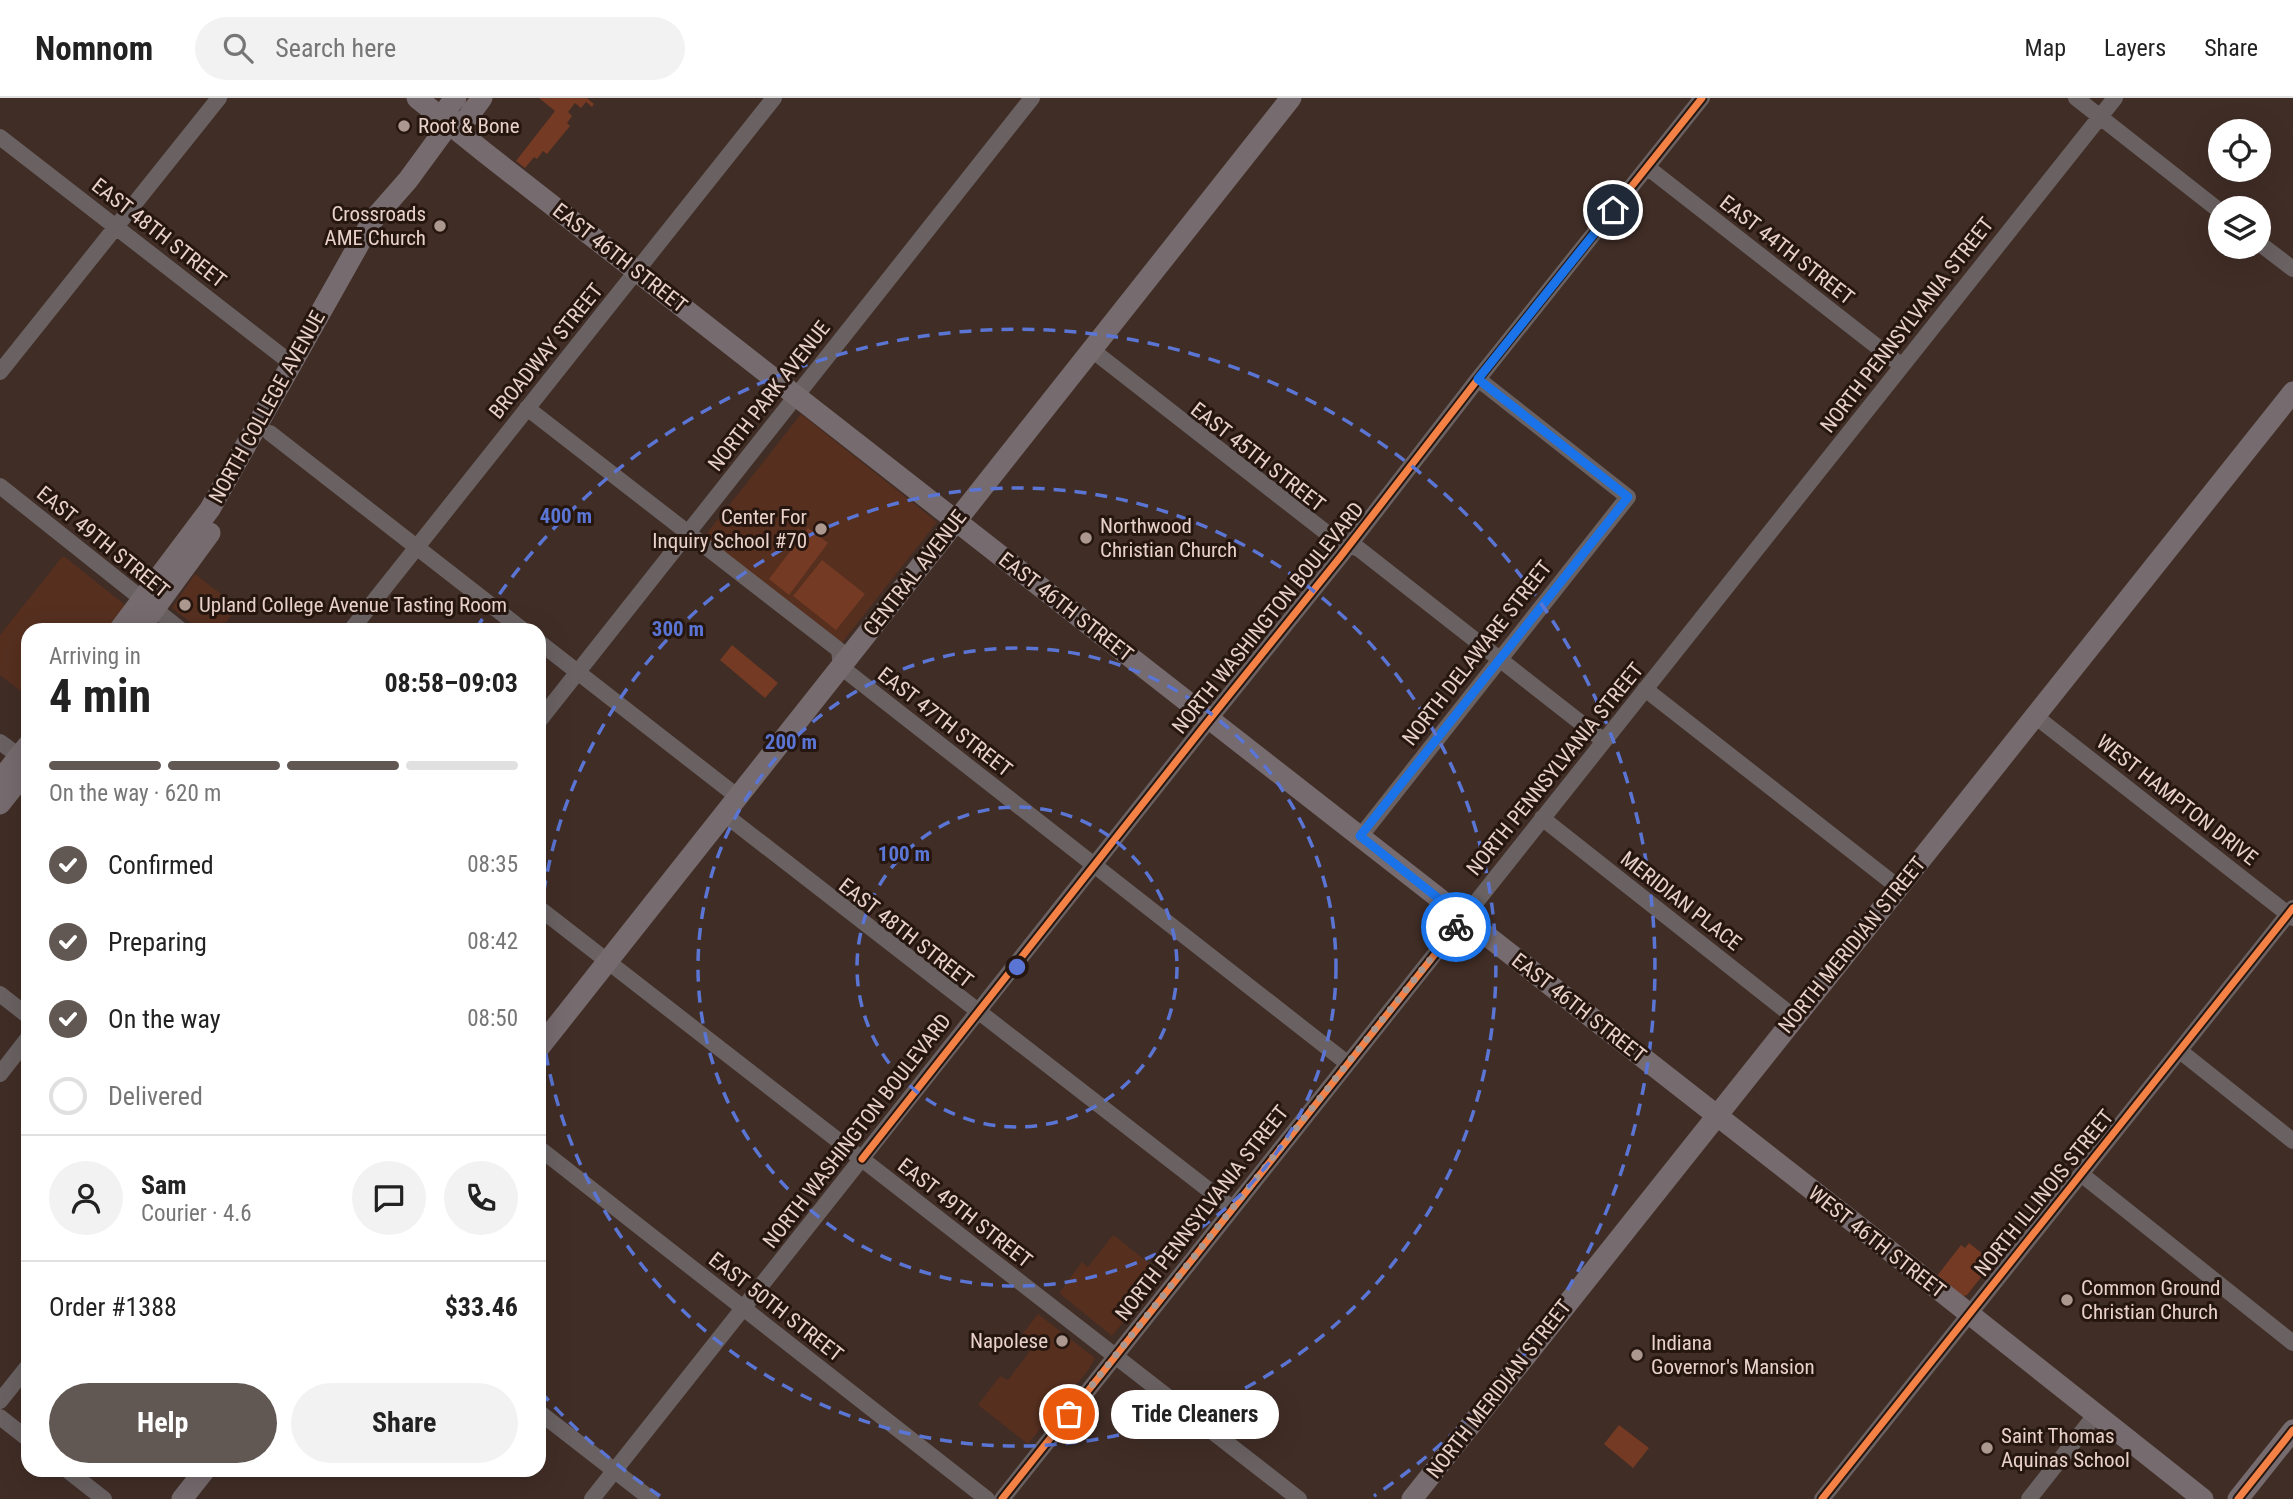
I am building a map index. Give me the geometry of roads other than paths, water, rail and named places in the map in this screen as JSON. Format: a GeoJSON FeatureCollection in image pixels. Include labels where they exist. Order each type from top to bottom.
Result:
{"type":"FeatureCollection","features":[{"type":"Feature","properties":{"kind":"main road","name":"EAST 46TH STREET"},"geometry":{"type":"LineString","coordinates":[[417,98],[1716,1116]]}},
{"type":"Feature","properties":{"kind":"main road","name":"NORTH COLLEGE AVENUE"},"geometry":{"type":"LineString","coordinates":[[142,623],[149,605],[210,509],[372,221],[408,180],[449,124],[448,107],[456,98]]}},
{"type":"Feature","properties":{"kind":"main road","name":"NORTH COLLEGE AVENUE"},"geometry":{"type":"LineString","coordinates":[[449,124],[465,121],[482,98]]}},
{"type":"Feature","properties":{"kind":"main road","name":"CENTRAL AVENUE"},"geometry":{"type":"LineString","coordinates":[[546,1039],[1290,98]]}},
{"type":"Feature","properties":{"kind":"main road","name":"NORTH COLLEGE AVENUE"},"geometry":{"type":"LineString","coordinates":[[127,623],[149,605],[216,525],[270,433],[408,180]]}},
{"type":"Feature","properties":{"kind":"main road","name":"NORTH MERIDIAN STREET"},"geometry":{"type":"LineString","coordinates":[[1412,1499],[2293,392]]}},
{"type":"Feature","properties":{"kind":"main road"},"geometry":{"type":"LineString","coordinates":[[0,780],[21,761]]}},
{"type":"Feature","properties":{"kind":"main road"},"geometry":{"type":"LineString","coordinates":[[0,804],[21,765]]}},
{"type":"Feature","properties":{"kind":"main road","name":"WEST 46TH STREET"},"geometry":{"type":"LineString","coordinates":[[1716,1116],[2203,1499]]}},
{"type":"Feature","properties":{"kind":"main road"},"geometry":{"type":"LineString","coordinates":[[2238,1499],[2293,1430]]}},
{"type":"Feature","properties":{"kind":"main road"},"geometry":{"type":"LineString","coordinates":[[182,1499],[199,1477]]}},
{"type":"Feature","properties":{"kind":"street"},"geometry":{"type":"LineString","coordinates":[[0,372],[219,98]]}},
{"type":"Feature","properties":{"kind":"street","name":"BROADWAY STREET"},"geometry":{"type":"LineString","coordinates":[[357,623],[774,98]]}},
{"type":"Feature","properties":{"kind":"street","name":"NORTH PARK AVENUE"},"geometry":{"type":"LineString","coordinates":[[546,712],[1032,98]]}},
{"type":"Feature","properties":{"kind":"street","name":"NORTH WASHINGTON BOULEVARD"},"geometry":{"type":"LineString","coordinates":[[592,1499],[1702,98]]}},
{"type":"Feature","properties":{"kind":"street"},"geometry":{"type":"LineString","coordinates":[[2076,98],[2208,202]]}},
{"type":"Feature","properties":{"kind":"street","name":"NORTH PENNSYLVANIA STREET"},"geometry":{"type":"LineString","coordinates":[[1002,1499],[2115,98]]}},
{"type":"Feature","properties":{"kind":"street","name":"EAST 48TH STREET"},"geometry":{"type":"LineString","coordinates":[[0,136],[291,363]]}},
{"type":"Feature","properties":{"kind":"street","name":"EAST 44TH STREET"},"geometry":{"type":"LineString","coordinates":[[1647,167],[1902,366]]}},
{"type":"Feature","properties":{"kind":"street"},"geometry":{"type":"LineString","coordinates":[[2271,253],[2293,270]]}},
{"type":"Feature","properties":{"kind":"street","name":"EAST 45TH STREET"},"geometry":{"type":"LineString","coordinates":[[1092,349],[1337,541],[1359,549],[1604,741]]}},
{"type":"Feature","properties":{"kind":"street","name":"NORTH DELAWARE STREET"},"geometry":{"type":"LineString","coordinates":[[1360,836],[1628,497],[1478,379]]}},
{"type":"Feature","properties":{"kind":"street","name":"EAST 47TH STREET"},"geometry":{"type":"LineString","coordinates":[[527,408],[839,650],[841,667],[1348,1063]]}},
{"type":"Feature","properties":{"kind":"street"},"geometry":{"type":"LineString","coordinates":[[270,433],[514,623]]}},
{"type":"Feature","properties":{"kind":"street","name":"EAST 49TH STREET"},"geometry":{"type":"LineString","coordinates":[[0,486],[172,623]]}},
{"type":"Feature","properties":{"kind":"street"},"geometry":{"type":"LineString","coordinates":[[546,647],[738,797]]}},
{"type":"Feature","properties":{"kind":"street"},"geometry":{"type":"LineString","coordinates":[[1644,690],[1898,887]]}},
{"type":"Feature","properties":{"kind":"street","name":"WEST HAMPTON DRIVE"},"geometry":{"type":"LineString","coordinates":[[2035,716],[2291,914]]}},
{"type":"Feature","properties":{"kind":"street"},"geometry":{"type":"LineString","coordinates":[[0,742],[21,755]]}},
{"type":"Feature","properties":{"kind":"street","name":"EAST 48TH STREET"},"geometry":{"type":"LineString","coordinates":[[724,814],[1232,1208]]}},
{"type":"Feature","properties":{"kind":"street","name":"MERIDIAN PLACE"},"geometry":{"type":"LineString","coordinates":[[1542,818],[1794,1017]]}},
{"type":"Feature","properties":{"kind":"street","name":"EAST 49TH STREET"},"geometry":{"type":"LineString","coordinates":[[546,913],[1299,1499]]}},
{"type":"Feature","properties":{"kind":"street","name":"NORTH ILLINOIS STREET"},"geometry":{"type":"LineString","coordinates":[[1822,1499],[2291,914]]}},
{"type":"Feature","properties":{"kind":"street"},"geometry":{"type":"LineString","coordinates":[[0,994],[21,1010]]}},
{"type":"Feature","properties":{"kind":"street"},"geometry":{"type":"LineString","coordinates":[[0,1074],[21,1047]]}},
{"type":"Feature","properties":{"kind":"street"},"geometry":{"type":"LineString","coordinates":[[2180,1051],[2293,1141]]}},
{"type":"Feature","properties":{"kind":"street","name":"EAST 50TH STREET"},"geometry":{"type":"LineString","coordinates":[[546,1154],[987,1499]]}},
{"type":"Feature","properties":{"kind":"street"},"geometry":{"type":"LineString","coordinates":[[2081,1174],[2293,1343]]}},
{"type":"Feature","properties":{"kind":"street"},"geometry":{"type":"LineString","coordinates":[[0,1401],[21,1375]]}},
{"type":"Feature","properties":{"kind":"street"},"geometry":{"type":"LineString","coordinates":[[2029,1499],[2096,1414]]}},
{"type":"Feature","properties":{"kind":"street"},"geometry":{"type":"LineString","coordinates":[[0,1417],[21,1434]]}},
{"type":"Feature","properties":{"kind":"street"},"geometry":{"type":"LineString","coordinates":[[546,1417],[651,1499]]}},
{"type":"Feature","properties":{"kind":"street"},"geometry":{"type":"LineString","coordinates":[[76,1477],[104,1499]]}},
{"type":"Feature","properties":{"kind":"place","name":"Root & Bone"},"geometry":{"type":"Point","coordinates":[404,126]}},
{"type":"Feature","properties":{"kind":"place","name":"Crossroads AME Church"},"geometry":{"type":"Point","coordinates":[440,226]}},
{"type":"Feature","properties":{"kind":"place","name":"Center For Inquiry School #70"},"geometry":{"type":"Point","coordinates":[821,529]}},
{"type":"Feature","properties":{"kind":"place","name":"Northwood Christian Church"},"geometry":{"type":"Point","coordinates":[1086,538]}},
{"type":"Feature","properties":{"kind":"place","name":"Upland College Avenue Tasting Room"},"geometry":{"type":"Point","coordinates":[185,605]}},
{"type":"Feature","properties":{"kind":"place","name":"Common Ground Christian Church"},"geometry":{"type":"Point","coordinates":[2067,1300]}},
{"type":"Feature","properties":{"kind":"place","name":"Napolese"},"geometry":{"type":"Point","coordinates":[1062,1341]}},
{"type":"Feature","properties":{"kind":"place","name":"Indiana Governor's Mansion"},"geometry":{"type":"Point","coordinates":[1637,1355]}},
{"type":"Feature","properties":{"kind":"place","name":"Tide Cleaners"},"geometry":{"type":"Point","coordinates":[1069,1414]}},
{"type":"Feature","properties":{"kind":"place","name":"Saint Thomas Aquinas School"},"geometry":{"type":"Point","coordinates":[1987,1448]}}]}
